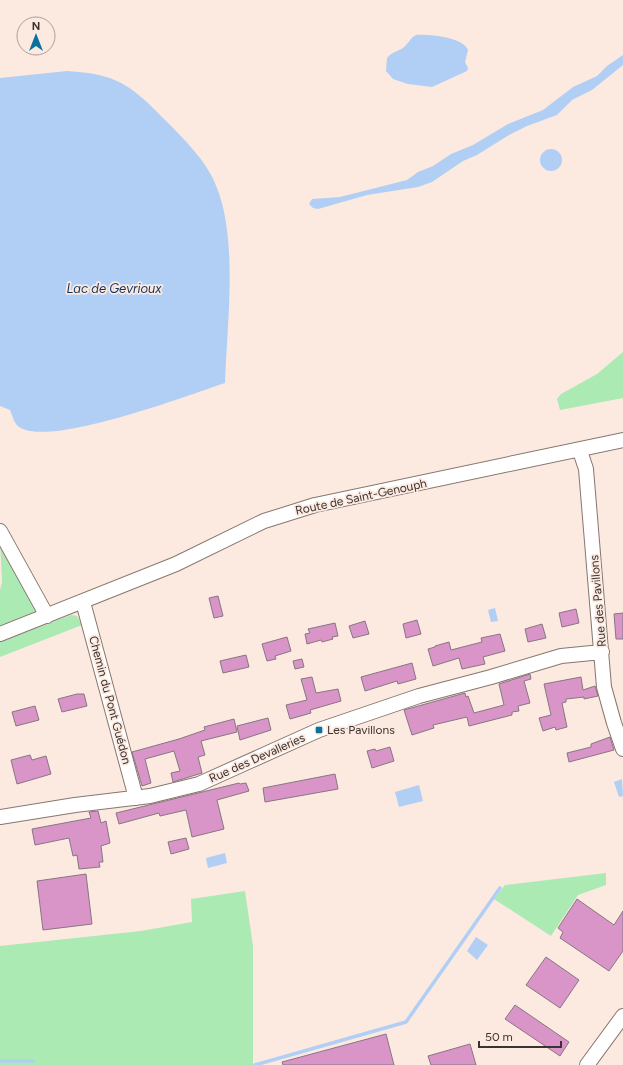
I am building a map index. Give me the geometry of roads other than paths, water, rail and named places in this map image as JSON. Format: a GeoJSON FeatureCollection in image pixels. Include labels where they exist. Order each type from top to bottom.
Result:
{"type":"FeatureCollection","features":[{"type":"Feature","properties":{"kind":"street","name":"Route de Saint-Genouph"},"geometry":{"type":"LineString","coordinates":[[0,634],[176,564],[264,521],[315,505],[580,451],[623,440]]}},
{"type":"Feature","properties":{"kind":"street","name":"Rue des Pavillons"},"geometry":{"type":"LineString","coordinates":[[580,451],[586,469],[604,687],[623,749]]}},
{"type":"Feature","properties":{"kind":"street"},"geometry":{"type":"LineString","coordinates":[[0,531],[47,616]]}},
{"type":"Feature","properties":{"kind":"street","name":"Chemin du Pont Guédon"},"geometry":{"type":"LineString","coordinates":[[83,602],[136,798]]}},
{"type":"Feature","properties":{"kind":"street","name":"Rue des Devalleries"},"geometry":{"type":"LineString","coordinates":[[0,817],[75,805],[136,798],[199,784],[313,733],[419,696],[491,677],[561,656],[602,652]]}},
{"type":"Feature","properties":{"kind":"street"},"geometry":{"type":"LineString","coordinates":[[587,1065],[623,1016]]}},
{"type":"Feature","properties":{"kind":"water"},"geometry":{"type":"Polygon","coordinates":[[[416,35],[445,37],[453,39],[465,46],[468,50],[465,62],[468,68],[467,71],[432,87],[408,84],[393,79],[386,71],[387,58],[391,54],[402,49],[416,35]]]}},
{"type":"Feature","properties":{"kind":"water"},"geometry":{"type":"Polygon","coordinates":[[[623,55],[623,65],[592,90],[572,100],[557,115],[527,126],[509,135],[477,155],[463,161],[432,182],[418,187],[367,195],[318,209],[313,208],[309,204],[312,199],[340,197],[407,180],[418,172],[433,166],[451,154],[473,145],[508,124],[543,110],[573,87],[597,76],[607,66],[623,55]]]}},
{"type":"Feature","properties":{"kind":"water","name":"Lac de Gevrioux"},"geometry":{"type":"Polygon","coordinates":[[[67,71],[84,72],[110,78],[131,89],[152,107],[187,143],[213,178],[223,209],[229,258],[230,284],[225,383],[121,417],[90,425],[38,432],[19,427],[10,410],[0,406],[0,78],[67,71]]]}},
{"type":"Feature","properties":{"kind":"water"},"geometry":{"type":"Polygon","coordinates":[[[551,149],[559,152],[562,160],[559,168],[551,171],[543,168],[540,160],[543,152],[551,149]]]}},
{"type":"Feature","properties":{"kind":"water"},"geometry":{"type":"Polygon","coordinates":[[[495,608],[498,621],[491,622],[488,610],[495,608]]]}},
{"type":"Feature","properties":{"kind":"water"},"geometry":{"type":"Polygon","coordinates":[[[622,779],[623,796],[619,797],[614,782],[622,779]]]}},
{"type":"Feature","properties":{"kind":"water"},"geometry":{"type":"Polygon","coordinates":[[[419,785],[423,801],[399,807],[395,792],[419,785]]]}},
{"type":"Feature","properties":{"kind":"water"},"geometry":{"type":"Polygon","coordinates":[[[225,853],[227,863],[208,868],[206,858],[225,853]]]}},
{"type":"Feature","properties":{"kind":"water"},"geometry":{"type":"Polygon","coordinates":[[[476,937],[488,945],[477,960],[467,951],[476,937]]]}},
{"type":"Feature","properties":{"kind":"waterway"},"geometry":{"type":"LineString","coordinates":[[255,1065],[406,1022],[500,888]]}},
{"type":"Feature","properties":{"kind":"waterway"},"geometry":{"type":"LineString","coordinates":[[0,1061],[33,1061]]}},
{"type":"Feature","properties":{"kind":"place","name":"Les Pavillons"},"geometry":{"type":"Point","coordinates":[319,730]}}]}
